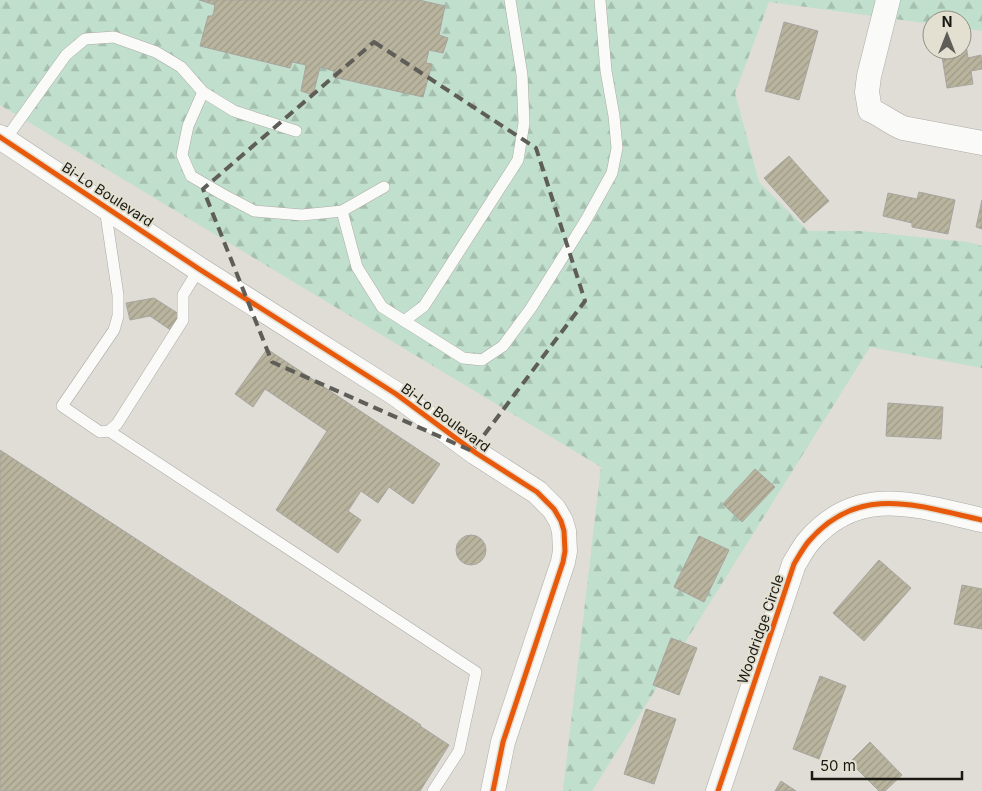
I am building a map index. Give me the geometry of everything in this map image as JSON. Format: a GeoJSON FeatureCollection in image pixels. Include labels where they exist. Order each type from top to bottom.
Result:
{"type":"FeatureCollection","features":[{"type":"Feature","properties":{"kind":"street"},"geometry":{"type":"LineString","coordinates":[[888,0],[869,76],[867,92],[870,110],[882,115],[892,124],[903,128],[982,143]]}},
{"type":"Feature","properties":{"kind":"street","name":"Bi-Lo Boulevard"},"geometry":{"type":"LineString","coordinates":[[2,138],[199,268],[396,394],[476,453],[537,492],[554,509],[564,531],[565,552],[563,562],[503,742],[492,791]]}},
{"type":"Feature","properties":{"kind":"street","name":"Woodridge Circle"},"geometry":{"type":"LineString","coordinates":[[718,791],[794,564],[807,542],[823,527],[844,513],[864,506],[886,502],[907,503],[982,520]]}},
{"type":"Feature","properties":{"kind":"lane"},"geometry":{"type":"LineString","coordinates":[[404,321],[424,306],[518,160],[524,123],[522,75],[510,0]]}},
{"type":"Feature","properties":{"kind":"lane"},"geometry":{"type":"LineString","coordinates":[[342,211],[357,267],[382,308],[463,358],[482,360],[503,346],[531,308],[586,220],[612,173],[617,148],[614,116],[606,71],[600,0]]}},
{"type":"Feature","properties":{"kind":"lane"},"geometry":{"type":"LineString","coordinates":[[2,138],[66,55],[85,39],[114,36],[156,52],[180,67],[203,92],[234,111],[296,131]]}},
{"type":"Feature","properties":{"kind":"lane"},"geometry":{"type":"LineString","coordinates":[[203,92],[188,126],[182,155],[191,176],[254,211],[302,215],[342,211],[384,188]]}},
{"type":"Feature","properties":{"kind":"lane"},"geometry":{"type":"LineString","coordinates":[[105,206],[118,295],[118,316],[114,330],[62,406],[100,432],[109,432],[476,672],[459,751],[433,791]]}},
{"type":"Feature","properties":{"kind":"lane"},"geometry":{"type":"LineString","coordinates":[[109,432],[117,424],[183,320],[183,295],[199,268]]}},
{"type":"Feature","properties":{"kind":"highlighted area"},"geometry":{"type":"Polygon","coordinates":[[[374,42],[536,148],[585,301],[472,451],[272,362],[203,189],[374,42]]]}},
{"type":"Feature","properties":{"kind":"green space"},"geometry":{"type":"Polygon","coordinates":[[[0,0],[982,0],[982,31],[972,30],[972,10],[922,10],[922,23],[769,2],[735,93],[759,182],[808,231],[861,231],[968,242],[982,246],[982,368],[870,347],[592,791],[563,791],[601,467],[0,105],[0,0]]]}},
{"type":"Feature","properties":{"kind":"building"},"geometry":{"type":"Polygon","coordinates":[[[199,0],[419,0],[445,6],[439,35],[448,38],[443,53],[429,50],[426,63],[432,64],[423,97],[333,77],[334,71],[320,67],[313,95],[301,91],[306,65],[292,62],[290,68],[200,46],[208,16],[213,16],[215,5],[199,0]]]}},
{"type":"Feature","properties":{"kind":"building"},"geometry":{"type":"Polygon","coordinates":[[[784,22],[818,31],[799,100],[765,91],[784,22]]]}},
{"type":"Feature","properties":{"kind":"building"},"geometry":{"type":"Polygon","coordinates":[[[981,55],[982,69],[971,71],[973,84],[947,88],[943,60],[972,60],[972,57],[981,55]]]}},
{"type":"Feature","properties":{"kind":"building"},"geometry":{"type":"Polygon","coordinates":[[[789,156],[829,201],[804,223],[764,178],[789,156]]]}},
{"type":"Feature","properties":{"kind":"building"},"geometry":{"type":"Polygon","coordinates":[[[919,192],[955,200],[948,234],[912,227],[912,223],[883,216],[888,193],[917,199],[919,192]]]}},
{"type":"Feature","properties":{"kind":"building"},"geometry":{"type":"Polygon","coordinates":[[[982,200],[982,229],[976,227],[982,200]]]}},
{"type":"Feature","properties":{"kind":"building"},"geometry":{"type":"Polygon","coordinates":[[[154,298],[182,316],[172,331],[150,316],[130,320],[126,303],[154,298]]]}},
{"type":"Feature","properties":{"kind":"building"},"geometry":{"type":"Polygon","coordinates":[[[267,349],[440,464],[413,504],[389,487],[378,503],[361,491],[348,511],[361,520],[338,553],[276,510],[327,431],[265,389],[253,407],[235,394],[267,349]]]}},
{"type":"Feature","properties":{"kind":"building"},"geometry":{"type":"Polygon","coordinates":[[[888,403],[943,407],[941,439],[886,436],[888,403]]]}},
{"type":"Feature","properties":{"kind":"building"},"geometry":{"type":"Polygon","coordinates":[[[0,450],[449,745],[420,791],[0,791],[0,450]]]}},
{"type":"Feature","properties":{"kind":"building"},"geometry":{"type":"Polygon","coordinates":[[[755,469],[775,487],[742,522],[723,504],[755,469]]]}},
{"type":"Feature","properties":{"kind":"building"},"geometry":{"type":"Polygon","coordinates":[[[471,535],[482,539],[486,550],[482,561],[471,565],[460,561],[456,550],[460,539],[471,535]]]}},
{"type":"Feature","properties":{"kind":"building"},"geometry":{"type":"Polygon","coordinates":[[[699,536],[729,550],[704,602],[674,587],[699,536]]]}},
{"type":"Feature","properties":{"kind":"building"},"geometry":{"type":"Polygon","coordinates":[[[879,560],[911,588],[864,641],[833,613],[879,560]]]}},
{"type":"Feature","properties":{"kind":"building"},"geometry":{"type":"Polygon","coordinates":[[[962,585],[982,589],[982,629],[954,624],[962,585]]]}},
{"type":"Feature","properties":{"kind":"building"},"geometry":{"type":"Polygon","coordinates":[[[671,638],[697,648],[679,695],[653,685],[671,638]]]}},
{"type":"Feature","properties":{"kind":"building"},"geometry":{"type":"Polygon","coordinates":[[[820,676],[846,686],[819,759],[793,749],[820,676]]]}},
{"type":"Feature","properties":{"kind":"building"},"geometry":{"type":"Polygon","coordinates":[[[646,709],[676,719],[654,784],[624,774],[646,709]]]}},
{"type":"Feature","properties":{"kind":"building"},"geometry":{"type":"Polygon","coordinates":[[[870,742],[902,775],[885,791],[879,791],[850,762],[870,742]]]}},
{"type":"Feature","properties":{"kind":"building"},"geometry":{"type":"Polygon","coordinates":[[[781,781],[796,791],[775,791],[781,781]]]}},
{"type":"Feature","properties":{"kind":"cycle path"},"geometry":{"type":"LineString","coordinates":[[0,137],[199,269],[396,394],[476,453],[537,492],[554,509],[564,531],[565,551],[563,562],[503,742],[493,791]]}},
{"type":"Feature","properties":{"kind":"cycle path"},"geometry":{"type":"LineString","coordinates":[[718,791],[794,564],[809,541],[828,523],[848,511],[869,505],[890,503],[912,505],[982,520]]}}]}
